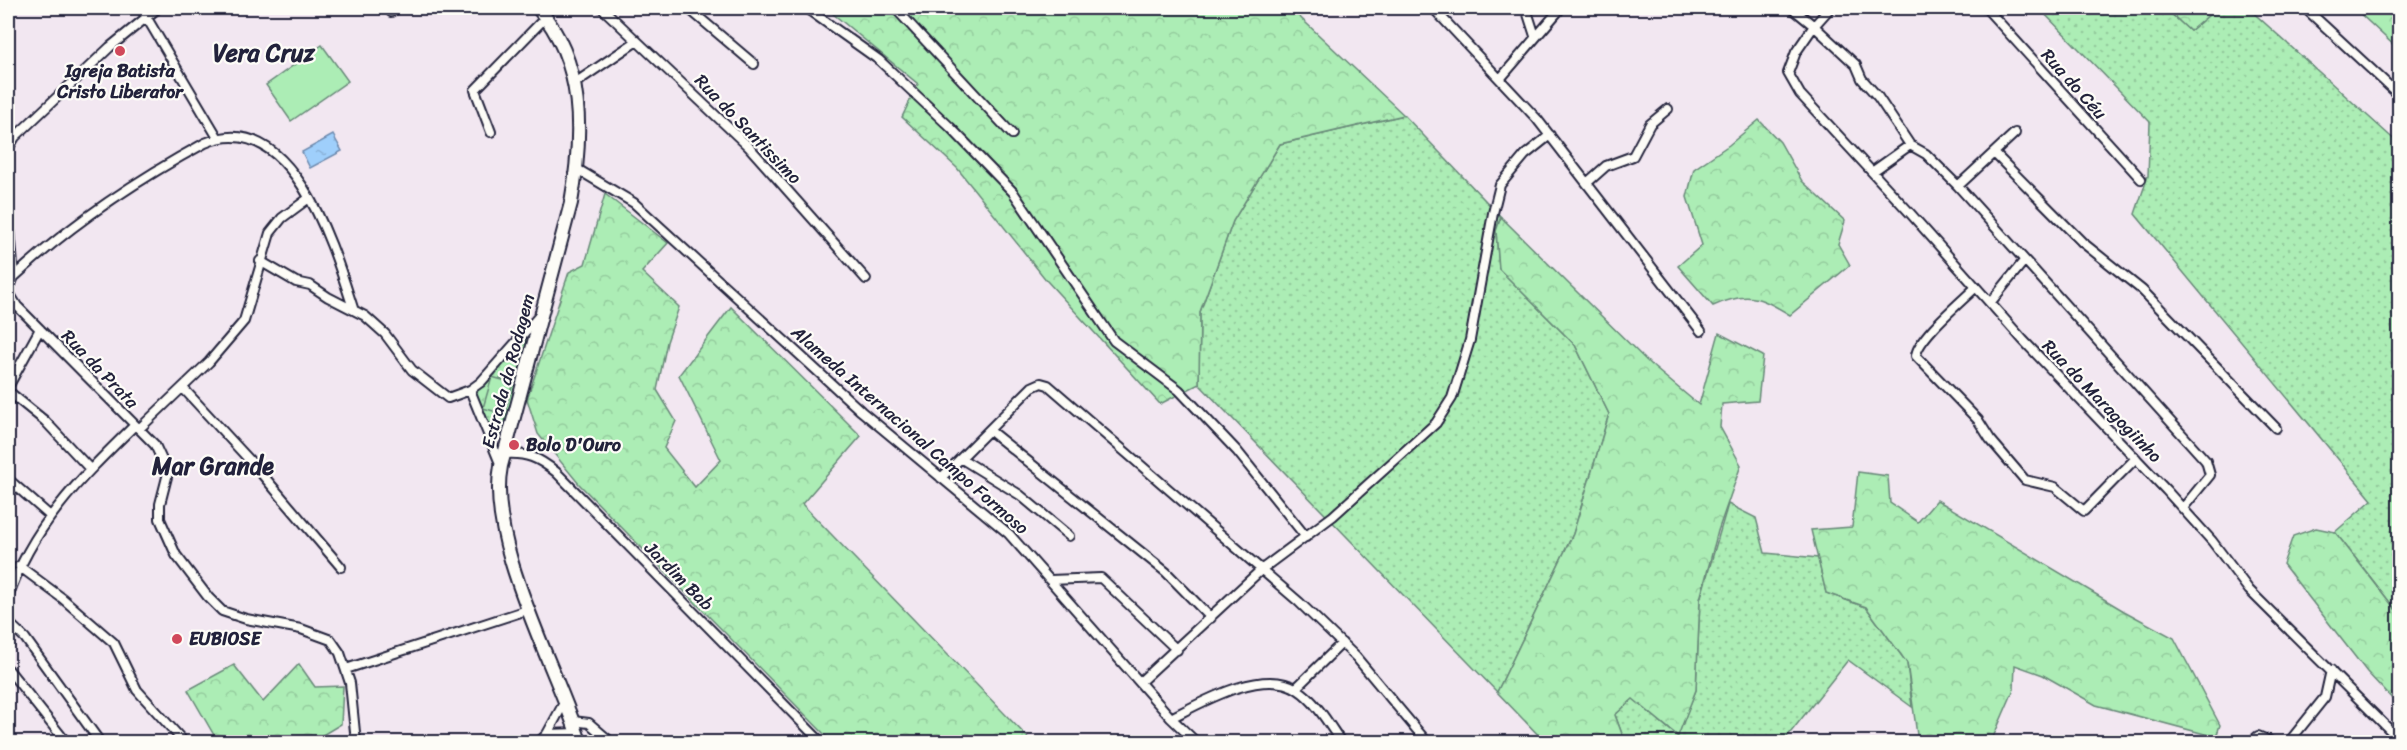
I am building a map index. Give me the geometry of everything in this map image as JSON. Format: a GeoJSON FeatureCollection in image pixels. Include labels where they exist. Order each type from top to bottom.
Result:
{"type":"FeatureCollection","features":[{"type":"Feature","properties":{"kind":"main road","name":"Estrada da Rodagem"},"geometry":{"type":"LineString","coordinates":[[542,12],[565,48],[575,83],[579,141],[577,169],[543,312],[502,460],[498,492],[503,537],[579,738]]}},
{"type":"Feature","properties":{"kind":"street"},"geometry":{"type":"LineString","coordinates":[[141,8],[218,138]]}},
{"type":"Feature","properties":{"kind":"street"},"geometry":{"type":"LineString","coordinates":[[8,149],[15,136],[158,8]]}},
{"type":"Feature","properties":{"kind":"street","name":"Rua do Santissimo"},"geometry":{"type":"LineString","coordinates":[[602,8],[749,147],[866,279]]}},
{"type":"Feature","properties":{"kind":"street"},"geometry":{"type":"LineString","coordinates":[[688,8],[754,64]]}},
{"type":"Feature","properties":{"kind":"street"},"geometry":{"type":"LineString","coordinates":[[806,8],[879,60],[1014,192],[1114,340],[1179,390],[1237,451],[1306,537]]}},
{"type":"Feature","properties":{"kind":"street"},"geometry":{"type":"LineString","coordinates":[[895,8],[1012,134]]}},
{"type":"Feature","properties":{"kind":"street"},"geometry":{"type":"LineString","coordinates":[[1433,8],[1550,135],[1701,331]]}},
{"type":"Feature","properties":{"kind":"street"},"geometry":{"type":"LineString","coordinates":[[1526,8],[1535,36]]}},
{"type":"Feature","properties":{"kind":"street"},"geometry":{"type":"LineString","coordinates":[[1500,79],[1561,8]]}},
{"type":"Feature","properties":{"kind":"street"},"geometry":{"type":"LineString","coordinates":[[1792,8],[1856,65],[1862,79],[1883,104],[1910,145],[1926,154],[1958,186],[2206,461],[2210,474],[2183,508]]}},
{"type":"Feature","properties":{"kind":"street"},"geometry":{"type":"LineString","coordinates":[[1814,26],[1830,8]]}},
{"type":"Feature","properties":{"kind":"street","name":"Rua do Céu"},"geometry":{"type":"LineString","coordinates":[[1986,8],[2141,179]]}},
{"type":"Feature","properties":{"kind":"street"},"geometry":{"type":"LineString","coordinates":[[2305,8],[2400,96]]}},
{"type":"Feature","properties":{"kind":"street"},"geometry":{"type":"LineString","coordinates":[[491,132],[475,90],[542,12]]}},
{"type":"Feature","properties":{"kind":"street","name":"Rua do Maragogiinho"},"geometry":{"type":"LineString","coordinates":[[1814,26],[1792,60],[1788,77],[1800,94],[1990,303],[2183,508],[2249,590],[2400,740]]}},
{"type":"Feature","properties":{"kind":"street"},"geometry":{"type":"LineString","coordinates":[[575,83],[637,41]]}},
{"type":"Feature","properties":{"kind":"street"},"geometry":{"type":"LineString","coordinates":[[1588,182],[1606,166],[1633,156],[1650,124],[1668,109]]}},
{"type":"Feature","properties":{"kind":"street"},"geometry":{"type":"LineString","coordinates":[[1958,186],[2015,133]]}},
{"type":"Feature","properties":{"kind":"street"},"geometry":{"type":"LineString","coordinates":[[1140,682],[1262,569],[1333,516],[1424,435],[1445,410],[1456,387],[1470,340],[1492,213],[1500,185],[1525,155],[1550,135]]}},
{"type":"Feature","properties":{"kind":"street"},"geometry":{"type":"LineString","coordinates":[[8,291],[14,277],[59,237],[103,203],[177,158],[218,138],[250,140],[265,145],[284,163],[309,198],[326,233],[353,308]]}},
{"type":"Feature","properties":{"kind":"street"},"geometry":{"type":"LineString","coordinates":[[1872,172],[1910,145]]}},
{"type":"Feature","properties":{"kind":"street"},"geometry":{"type":"LineString","coordinates":[[1994,153],[2082,242],[2142,290],[2277,428]]}},
{"type":"Feature","properties":{"kind":"street","name":"Alameda Internacional Campo Formoso"},"geometry":{"type":"LineString","coordinates":[[577,169],[633,203],[823,377],[1008,534],[1171,718],[1196,742]]}},
{"type":"Feature","properties":{"kind":"street"},"geometry":{"type":"LineString","coordinates":[[8,598],[20,566],[49,515],[90,469],[183,388],[244,321],[260,261],[274,226],[309,198]]}},
{"type":"Feature","properties":{"kind":"street"},"geometry":{"type":"LineString","coordinates":[[8,206],[14,277]]}},
{"type":"Feature","properties":{"kind":"street"},"geometry":{"type":"LineString","coordinates":[[260,261],[296,282],[310,285],[328,297],[353,308],[376,325],[405,363],[438,393],[448,398],[470,390],[481,382],[543,312]]}},
{"type":"Feature","properties":{"kind":"street"},"geometry":{"type":"LineString","coordinates":[[1990,303],[2024,261]]}},
{"type":"Feature","properties":{"kind":"street"},"geometry":{"type":"LineString","coordinates":[[1976,287],[1932,332],[1917,350],[1916,356],[1978,420],[2013,468],[2025,480],[2055,487],[2084,511],[2136,458]]}},
{"type":"Feature","properties":{"kind":"street","name":"Rua da Prata"},"geometry":{"type":"LineString","coordinates":[[8,291],[17,306],[155,445],[168,473],[159,510],[166,534],[176,555],[208,597],[232,616],[324,635],[336,645],[346,669],[356,742]]}},
{"type":"Feature","properties":{"kind":"street"},"geometry":{"type":"LineString","coordinates":[[40,329],[8,389],[45,421],[90,469]]}},
{"type":"Feature","properties":{"kind":"street"},"geometry":{"type":"LineString","coordinates":[[941,478],[1032,387],[1041,383],[1048,384],[1262,569],[1342,643],[1427,742]]}},
{"type":"Feature","properties":{"kind":"street"},"geometry":{"type":"LineString","coordinates":[[183,388],[255,466],[341,567]]}},
{"type":"Feature","properties":{"kind":"street"},"geometry":{"type":"LineString","coordinates":[[470,390],[502,460]]}},
{"type":"Feature","properties":{"kind":"street"},"geometry":{"type":"LineString","coordinates":[[989,429],[1151,559],[1211,618]]}},
{"type":"Feature","properties":{"kind":"street","name":"Jardim Bab"},"geometry":{"type":"LineString","coordinates":[[502,460],[530,456],[541,460],[556,472],[822,742]]}},
{"type":"Feature","properties":{"kind":"street"},"geometry":{"type":"LineString","coordinates":[[962,459],[1020,495],[1069,536]]}},
{"type":"Feature","properties":{"kind":"street"},"geometry":{"type":"LineString","coordinates":[[8,479],[49,515]]}},
{"type":"Feature","properties":{"kind":"street"},"geometry":{"type":"LineString","coordinates":[[20,566],[62,598],[114,643],[138,690],[184,742]]}},
{"type":"Feature","properties":{"kind":"street"},"geometry":{"type":"LineString","coordinates":[[1050,580],[1101,578],[1177,650]]}},
{"type":"Feature","properties":{"kind":"street"},"geometry":{"type":"LineString","coordinates":[[346,669],[530,609]]}},
{"type":"Feature","properties":{"kind":"street"},"geometry":{"type":"LineString","coordinates":[[8,622],[26,638],[100,742]]}},
{"type":"Feature","properties":{"kind":"street"},"geometry":{"type":"LineString","coordinates":[[1296,688],[1342,643]]}},
{"type":"Feature","properties":{"kind":"street"},"geometry":{"type":"LineString","coordinates":[[8,669],[66,742]]}},
{"type":"Feature","properties":{"kind":"street"},"geometry":{"type":"LineString","coordinates":[[2289,742],[2325,698],[2331,670]]}},
{"type":"Feature","properties":{"kind":"street"},"geometry":{"type":"LineString","coordinates":[[1171,718],[1222,693],[1258,682],[1296,688],[1315,705],[1341,742]]}},
{"type":"Feature","properties":{"kind":"street"},"geometry":{"type":"LineString","coordinates":[[539,742],[547,734],[565,701]]}},
{"type":"Feature","properties":{"kind":"street"},"geometry":{"type":"LineString","coordinates":[[573,721],[589,723],[611,742]]}},
{"type":"Feature","properties":{"kind":"street"},"geometry":{"type":"LineString","coordinates":[[547,734],[579,738]]}},
{"type":"Feature","properties":{"kind":"street"},"geometry":{"type":"LineString","coordinates":[[2251,742],[2258,736],[2272,742]]}},
{"type":"Feature","properties":{"kind":"green space"},"geometry":{"type":"Polygon","coordinates":[[[826,8],[1290,8],[1404,115],[1280,144],[1233,221],[1200,312],[1199,384],[1160,404],[1047,281],[957,168],[902,117],[918,84],[826,8]]]}},
{"type":"Feature","properties":{"kind":"green space"},"geometry":{"type":"Polygon","coordinates":[[[2039,8],[2165,8],[2190,31],[2217,8],[2248,8],[2399,144],[2400,365],[2395,371],[2400,375],[2399,614],[2335,532],[2372,500],[2135,214],[2148,176],[2150,122],[2039,8]]]}},
{"type":"Feature","properties":{"kind":"green space"},"geometry":{"type":"Polygon","coordinates":[[[2165,8],[2217,8],[2190,31],[2165,8]]]}},
{"type":"Feature","properties":{"kind":"green space"},"geometry":{"type":"Polygon","coordinates":[[[2354,8],[2399,8],[2399,50],[2354,8]]]}},
{"type":"Feature","properties":{"kind":"green space"},"geometry":{"type":"Polygon","coordinates":[[[322,45],[348,81],[291,121],[266,85],[322,45]]]}},
{"type":"Feature","properties":{"kind":"green space"},"geometry":{"type":"Polygon","coordinates":[[[1404,115],[1501,217],[1496,231],[1499,269],[1575,345],[1609,414],[1573,534],[1497,692],[1199,384],[1200,312],[1233,221],[1280,144],[1404,115]]]}},
{"type":"Feature","properties":{"kind":"green space"},"geometry":{"type":"Polygon","coordinates":[[[1759,120],[1780,142],[1802,181],[1845,221],[1838,244],[1850,265],[1790,315],[1770,303],[1753,298],[1735,298],[1713,306],[1678,266],[1702,245],[1687,197],[1694,169],[1729,145],[1759,120]]]}},
{"type":"Feature","properties":{"kind":"green space"},"geometry":{"type":"Polygon","coordinates":[[[605,194],[668,243],[642,272],[679,307],[667,342],[657,390],[676,421],[664,448],[695,487],[721,460],[679,375],[731,307],[861,436],[802,504],[1032,742],[832,742],[579,484],[538,434],[527,399],[569,272],[585,264],[605,194]]]}},
{"type":"Feature","properties":{"kind":"green space"},"geometry":{"type":"Polygon","coordinates":[[[1501,217],[1651,365],[1699,405],[1719,333],[1763,356],[1758,401],[1722,404],[1720,427],[1741,465],[1718,531],[1700,599],[1696,690],[1678,736],[1633,699],[1615,715],[1625,742],[1545,742],[1497,692],[1573,534],[1609,414],[1575,345],[1499,269],[1496,231],[1501,217]]]}},
{"type":"Feature","properties":{"kind":"green space"},"geometry":{"type":"Polygon","coordinates":[[[525,335],[530,338],[502,436],[492,431],[474,395],[525,335]]]}},
{"type":"Feature","properties":{"kind":"green space"},"geometry":{"type":"Polygon","coordinates":[[[492,377],[513,383],[504,414],[483,408],[492,377]]]}},
{"type":"Feature","properties":{"kind":"green space"},"geometry":{"type":"Polygon","coordinates":[[[1858,472],[1888,476],[1890,503],[1918,522],[1937,500],[2124,611],[2174,638],[2220,725],[2216,737],[2096,705],[2043,675],[2015,665],[2014,689],[1991,742],[1918,742],[1907,663],[1866,607],[1826,593],[1811,530],[1852,527],[1858,472]]]}},
{"type":"Feature","properties":{"kind":"green space"},"geometry":{"type":"Polygon","coordinates":[[[1728,504],[1756,518],[1765,553],[1818,558],[1826,593],[1866,607],[1907,663],[1912,707],[1848,660],[1783,742],[1625,742],[1615,715],[1633,698],[1677,736],[1696,690],[1700,600],[1728,504]]]}},
{"type":"Feature","properties":{"kind":"green space"},"geometry":{"type":"Polygon","coordinates":[[[2316,528],[2335,532],[2399,614],[2399,706],[2367,672],[2283,564],[2293,536],[2316,528]]]}},
{"type":"Feature","properties":{"kind":"green space"},"geometry":{"type":"Polygon","coordinates":[[[299,664],[315,687],[343,686],[341,724],[311,742],[218,742],[188,690],[234,665],[263,702],[299,664]]]}},
{"type":"Feature","properties":{"kind":"water"},"geometry":{"type":"Polygon","coordinates":[[[333,135],[342,151],[310,168],[302,152],[333,135]]]}},
{"type":"Feature","properties":{"kind":"place","name":"Igreja Batista Cristo Liberator"},"geometry":{"type":"Point","coordinates":[120,51]}},
{"type":"Feature","properties":{"kind":"place","name":"Bolo D'Ouro"},"geometry":{"type":"Point","coordinates":[514,445]}},
{"type":"Feature","properties":{"kind":"place","name":"EUBIOSE"},"geometry":{"type":"Point","coordinates":[177,639]}},
{"type":"Feature","properties":{"kind":"district","name":"Vera Cruz"},"geometry":{"type":"Point","coordinates":[264,53]}},
{"type":"Feature","properties":{"kind":"district","name":"Mar Grande"},"geometry":{"type":"Point","coordinates":[213,466]}}]}
